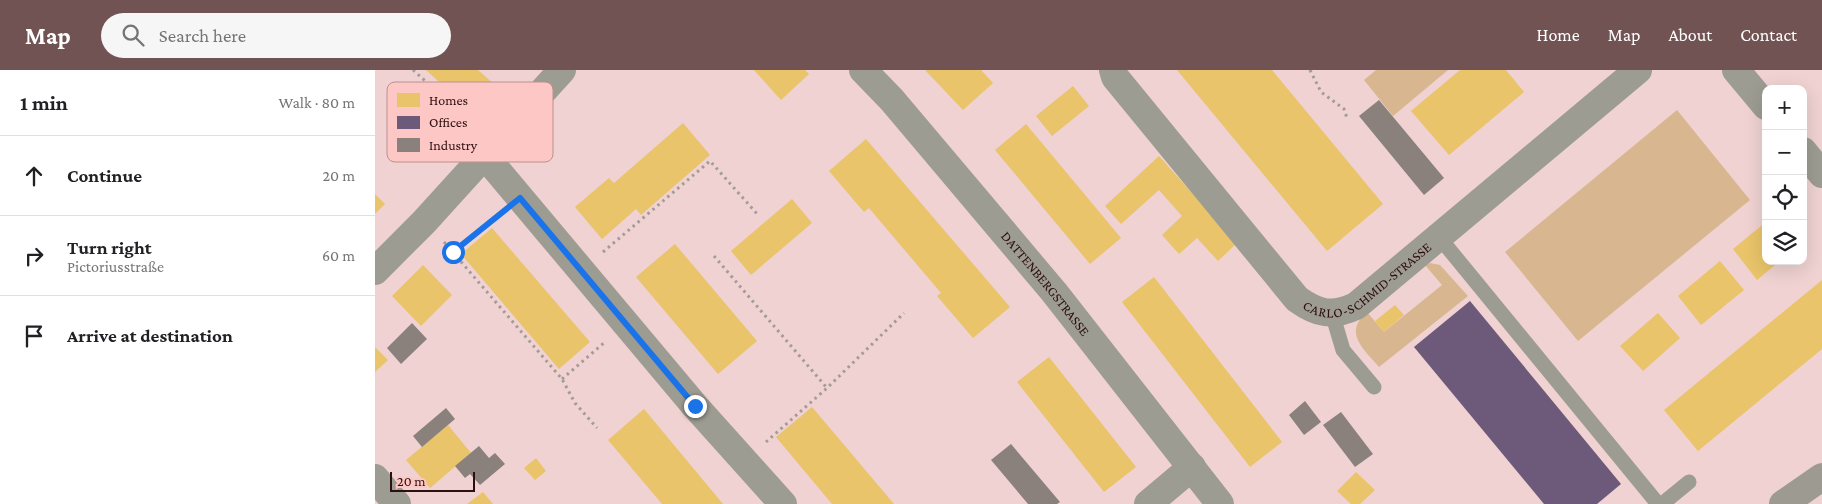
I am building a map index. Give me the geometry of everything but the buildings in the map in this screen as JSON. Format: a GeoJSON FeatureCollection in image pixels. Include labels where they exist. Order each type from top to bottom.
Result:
{"type":"FeatureCollection","features":[{"type":"Feature","properties":{"kind":"main road"},"geometry":{"type":"LineString","coordinates":[[1783,504],[1822,477]]}},
{"type":"Feature","properties":{"kind":"street"},"geometry":{"type":"LineString","coordinates":[[551,82],[562,70]]}},
{"type":"Feature","properties":{"kind":"street","name":"DATTENBERGSTRASSE"},"geometry":{"type":"LineString","coordinates":[[863,70],[891,100],[1054,292],[1220,504]]}},
{"type":"Feature","properties":{"kind":"street","name":"CARLO-SCHMID-STRASSE"},"geometry":{"type":"LineString","coordinates":[[1113,70],[1115,77],[1297,298],[1309,308],[1332,313],[1343,312],[1356,306],[1638,70]]}},
{"type":"Feature","properties":{"kind":"street"},"geometry":{"type":"LineString","coordinates":[[1736,70],[1762,101]]}},
{"type":"Feature","properties":{"kind":"street"},"geometry":{"type":"LineString","coordinates":[[1807,156],[1822,174]]}},
{"type":"Feature","properties":{"kind":"street"},"geometry":{"type":"LineString","coordinates":[[375,271],[424,222],[478,163],[520,198],[695,406],[783,504]]}},
{"type":"Feature","properties":{"kind":"street"},"geometry":{"type":"LineString","coordinates":[[1148,504],[1192,467]]}},
{"type":"Feature","properties":{"kind":"street"},"geometry":{"type":"LineString","coordinates":[[375,478],[397,504]]}},
{"type":"Feature","properties":{"kind":"lane"},"geometry":{"type":"LineString","coordinates":[[1439,237],[1658,504]]}},
{"type":"Feature","properties":{"kind":"lane"},"geometry":{"type":"LineString","coordinates":[[1332,313],[1343,350],[1374,387]]}},
{"type":"Feature","properties":{"kind":"lane"},"geometry":{"type":"LineString","coordinates":[[1662,504],[1689,482]]}},
{"type":"Feature","properties":{"kind":"path"},"geometry":{"type":"LineString","coordinates":[[413,70],[426,82]]}},
{"type":"Feature","properties":{"kind":"path"},"geometry":{"type":"LineString","coordinates":[[1310,70],[1321,92],[1344,109],[1347,118]]}},
{"type":"Feature","properties":{"kind":"path"},"geometry":{"type":"LineString","coordinates":[[581,271],[711,161],[759,216]]}},
{"type":"Feature","properties":{"kind":"path"},"geometry":{"type":"LineString","coordinates":[[473,162],[478,163]]}},
{"type":"Feature","properties":{"kind":"path"},"geometry":{"type":"LineString","coordinates":[[453,252],[520,198]]}},
{"type":"Feature","properties":{"kind":"path"},"geometry":{"type":"LineString","coordinates":[[424,222],[453,252],[562,379],[575,403],[597,428]]}},
{"type":"Feature","properties":{"kind":"path"},"geometry":{"type":"LineString","coordinates":[[714,256],[827,388]]}},
{"type":"Feature","properties":{"kind":"path"},"geometry":{"type":"LineString","coordinates":[[745,460],[827,388],[903,313]]}},
{"type":"Feature","properties":{"kind":"path"},"geometry":{"type":"LineString","coordinates":[[562,379],[626,324]]}},
{"type":"Feature","properties":{"kind":"shaded area"},"geometry":{"type":"Polygon","coordinates":[[[1376,70],[1448,70],[1393,116],[1364,80],[1376,70]]]}},
{"type":"Feature","properties":{"kind":"shaded area"},"geometry":{"type":"Polygon","coordinates":[[[1677,110],[1750,200],[1578,341],[1505,252],[1677,110]]]}},
{"type":"Feature","properties":{"kind":"shaded area"},"geometry":{"type":"Polygon","coordinates":[[[1430,263],[1440,265],[1468,296],[1379,367],[1362,348],[1356,334],[1356,327],[1367,312],[1384,332],[1442,285],[1425,265],[1430,263]]]}},
{"type":"Feature","properties":{"kind":"route"},"geometry":{"type":"LineString","coordinates":[[453,252],[520,198],[695,406]]}}]}
